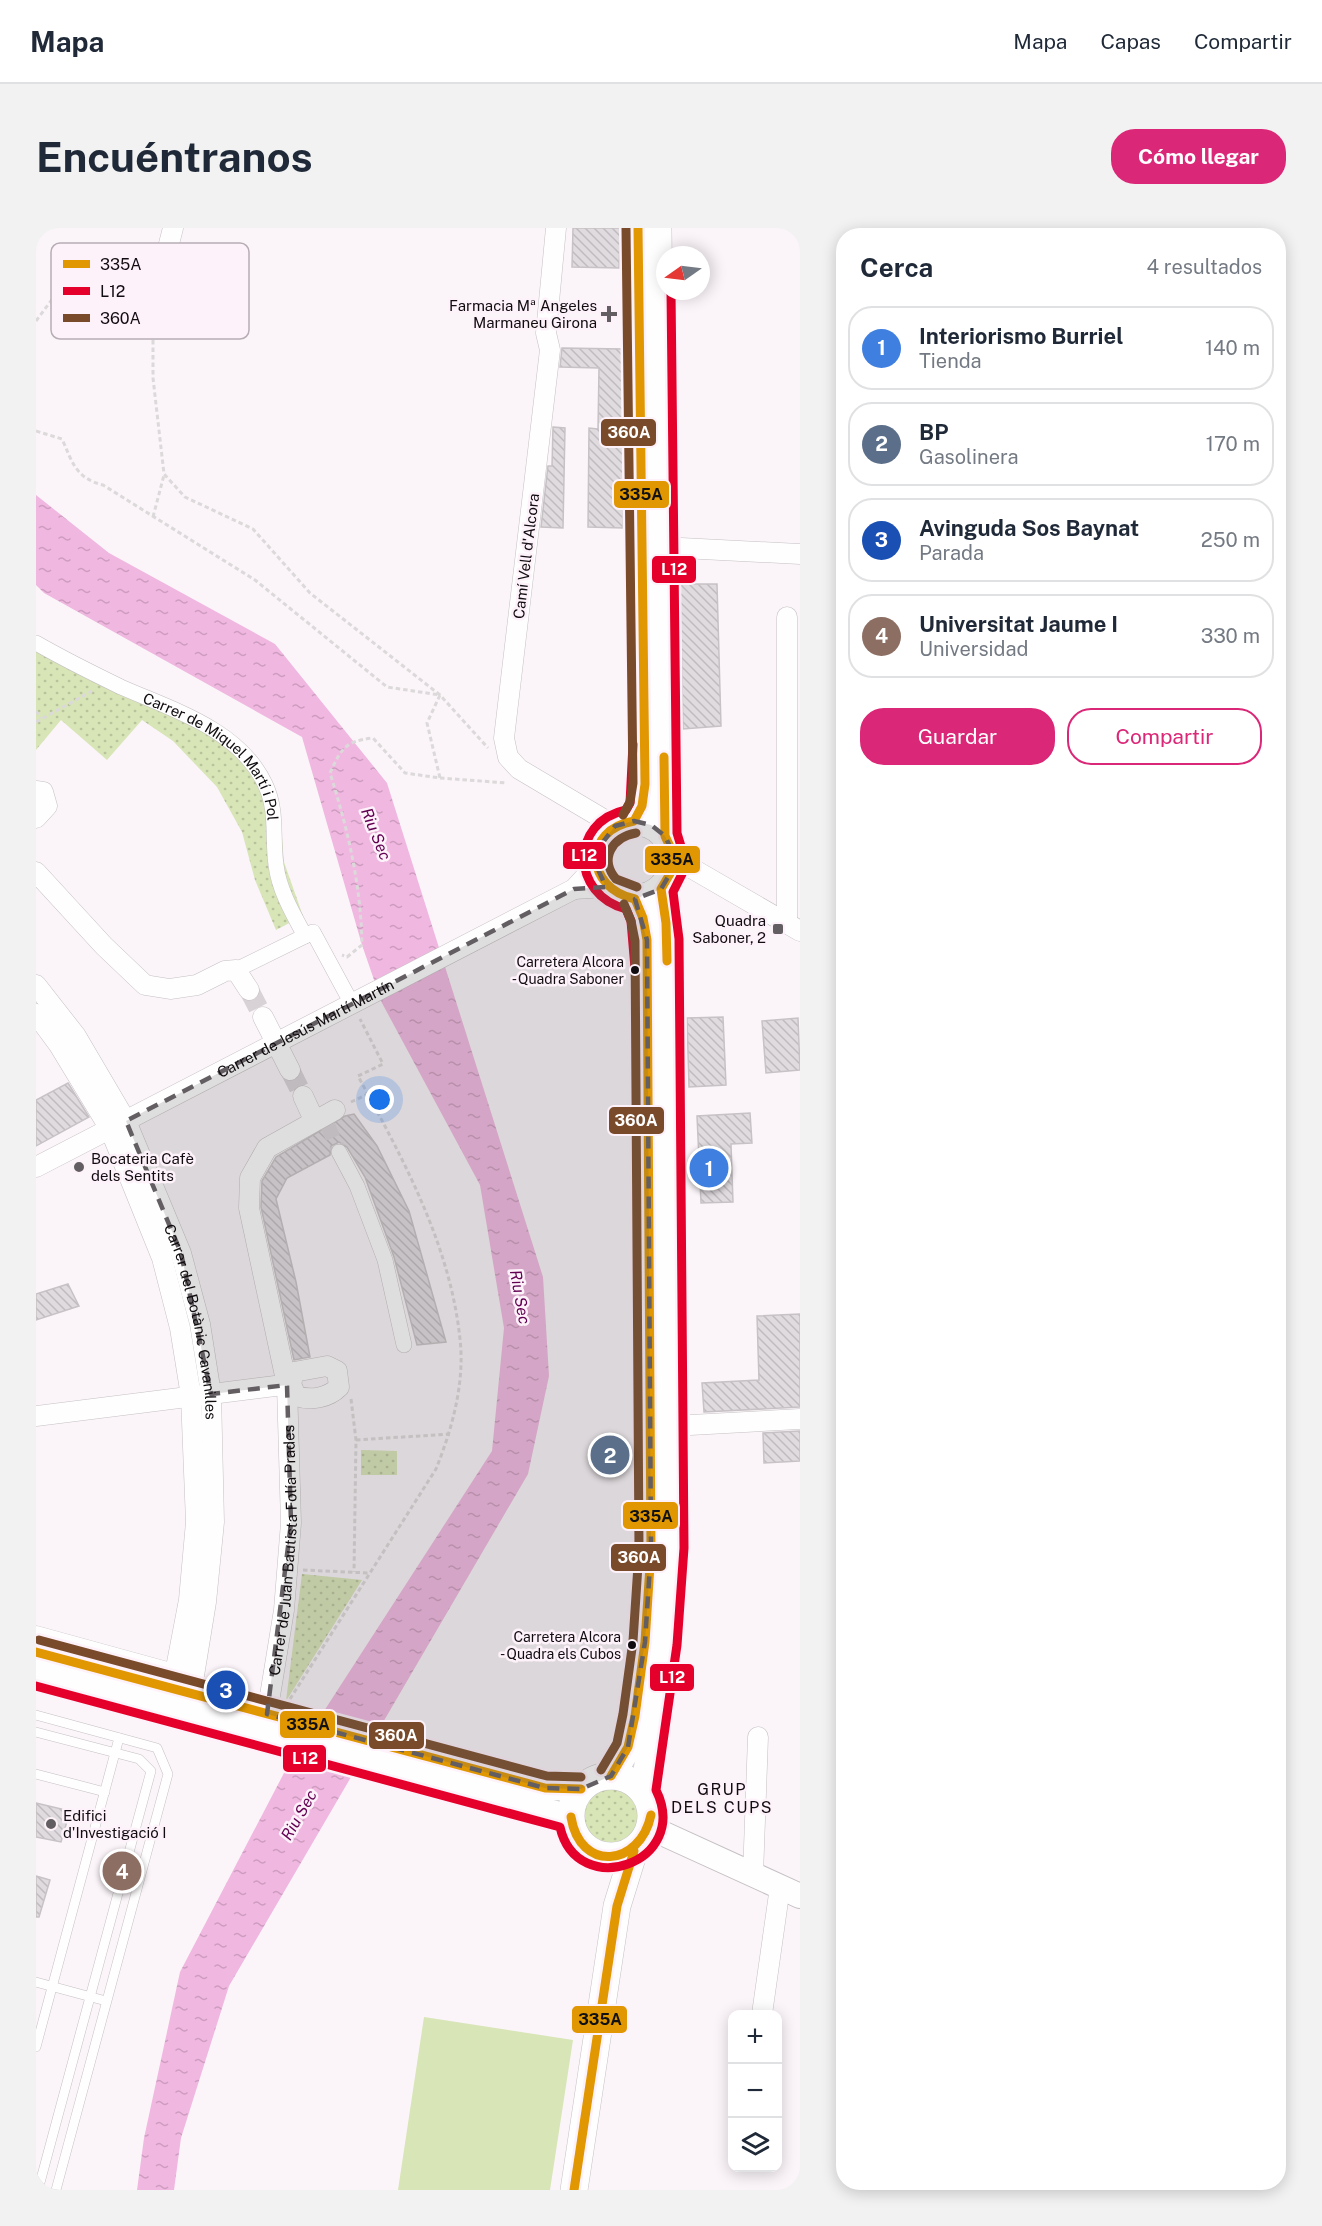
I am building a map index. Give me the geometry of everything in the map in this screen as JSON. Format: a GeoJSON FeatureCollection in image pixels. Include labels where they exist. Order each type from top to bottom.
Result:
{"type":"FeatureCollection","features":[{"type":"Feature","properties":{"kind":"main road"},"geometry":{"type":"LineString","coordinates":[[638,228],[645,784],[642,807],[625,824],[603,836],[597,850],[601,876],[619,896],[635,899],[649,896],[671,863]]}},
{"type":"Feature","properties":{"kind":"main road"},"geometry":{"type":"LineString","coordinates":[[644,1792],[670,1591],[672,1426],[667,939],[671,863],[662,547],[658,228]]}},
{"type":"Feature","properties":{"kind":"main road"},"geometry":{"type":"LineString","coordinates":[[625,824],[651,825],[671,863]]}},
{"type":"Feature","properties":{"kind":"main road"},"geometry":{"type":"LineString","coordinates":[[611,1776],[628,1747],[635,1716],[645,1642],[651,1550],[647,940],[643,918],[635,899]]}},
{"type":"Feature","properties":{"kind":"main road"},"geometry":{"type":"LineString","coordinates":[[574,2190],[617,1906],[634,1851],[651,1828],[651,1809],[644,1792],[629,1780],[611,1776],[595,1779],[581,1789],[573,1802],[571,1818],[576,1836],[589,1850],[607,1857],[621,1856],[634,1851]]}},
{"type":"Feature","properties":{"kind":"main road"},"geometry":{"type":"LineString","coordinates":[[607,1857],[614,1879],[617,1906]]}},
{"type":"Feature","properties":{"kind":"street"},"geometry":{"type":"LineString","coordinates":[[168,243],[172,228]]}},
{"type":"Feature","properties":{"kind":"street","name":"Camí Vell d'Alcora"},"geometry":{"type":"LineString","coordinates":[[514,763],[504,738],[550,350],[546,333],[556,228]]}},
{"type":"Feature","properties":{"kind":"street"},"geometry":{"type":"LineString","coordinates":[[662,547],[800,554]]}},
{"type":"Feature","properties":{"kind":"street"},"geometry":{"type":"LineString","coordinates":[[671,863],[793,927],[787,617]]}},
{"type":"Feature","properties":{"kind":"street","name":"Carrer de Miquel Martí i Pol"},"geometry":{"type":"LineString","coordinates":[[36,644],[109,681],[204,724],[232,742],[250,759],[265,784],[274,814],[276,865],[288,903],[352,1004]]}},
{"type":"Feature","properties":{"kind":"street"},"geometry":{"type":"LineString","coordinates":[[514,763],[625,824]]}},
{"type":"Feature","properties":{"kind":"street"},"geometry":{"type":"LineString","coordinates":[[36,791],[44,792],[47,806],[36,818]]}},
{"type":"Feature","properties":{"kind":"street"},"geometry":{"type":"LineString","coordinates":[[36,872],[104,946],[145,985],[170,989],[197,985],[225,971],[236,970],[309,934]]}},
{"type":"Feature","properties":{"kind":"street","name":"Carrer de Jesús Martí Martín"},"geometry":{"type":"LineString","coordinates":[[36,1167],[601,876]]}},
{"type":"Feature","properties":{"kind":"street"},"geometry":{"type":"LineString","coordinates":[[236,970],[249,990]]}},
{"type":"Feature","properties":{"kind":"street","name":"Carrer del Botànic Cavanilles"},"geometry":{"type":"LineString","coordinates":[[36,985],[76,1036],[181,1253],[200,1324],[201,1395],[214,1522],[207,1602],[183,1684]]}},
{"type":"Feature","properties":{"kind":"street","name":"Carrer del Botànic Cavanilles"},"geometry":{"type":"LineString","coordinates":[[36,1014],[118,1125]]}},
{"type":"Feature","properties":{"kind":"street"},"geometry":{"type":"LineString","coordinates":[[263,1017],[290,1071]]}},
{"type":"Feature","properties":{"kind":"street","name":"Carrer de Juan Bautista Folía Prades"},"geometry":{"type":"LineString","coordinates":[[273,1716],[291,1523],[289,1384],[249,1208],[250,1178],[267,1148],[325,1118],[303,1096]]}},
{"type":"Feature","properties":{"kind":"street"},"geometry":{"type":"LineString","coordinates":[[339,1152],[357,1186],[386,1260],[404,1345]]}},
{"type":"Feature","properties":{"kind":"street"},"geometry":{"type":"LineString","coordinates":[[327,1366],[337,1371],[339,1387],[330,1396],[305,1399],[296,1396],[289,1384],[294,1372],[327,1366]]}},
{"type":"Feature","properties":{"kind":"street"},"geometry":{"type":"LineString","coordinates":[[36,1416],[289,1384]]}},
{"type":"Feature","properties":{"kind":"street"},"geometry":{"type":"LineString","coordinates":[[672,1426],[800,1419]]}},
{"type":"Feature","properties":{"kind":"street"},"geometry":{"type":"LineString","coordinates":[[36,1636],[273,1716],[302,1735]]}},
{"type":"Feature","properties":{"kind":"street"},"geometry":{"type":"LineString","coordinates":[[36,1652],[183,1684]]}},
{"type":"Feature","properties":{"kind":"street"},"geometry":{"type":"LineString","coordinates":[[36,1674],[302,1735],[392,1759],[571,1818]]}},
{"type":"Feature","properties":{"kind":"street"},"geometry":{"type":"LineString","coordinates":[[753,1875],[758,1737]]}},
{"type":"Feature","properties":{"kind":"street"},"geometry":{"type":"LineString","coordinates":[[392,1759],[545,1788],[581,1789]]}},
{"type":"Feature","properties":{"kind":"street"},"geometry":{"type":"LineString","coordinates":[[651,1828],[790,1892],[763,2010]]}},
{"type":"Feature","properties":{"kind":"lane"},"geometry":{"type":"LineString","coordinates":[[36,1715],[157,1748],[168,1774],[56,2190]]}},
{"type":"Feature","properties":{"kind":"lane"},"geometry":{"type":"LineString","coordinates":[[36,1732],[139,1759],[151,1771],[38,2190]]}},
{"type":"Feature","properties":{"kind":"lane"},"geometry":{"type":"LineString","coordinates":[[36,2047],[39,2021],[52,1986],[119,1738]]}},
{"type":"Feature","properties":{"kind":"lane"},"geometry":{"type":"LineString","coordinates":[[36,1774],[105,1792]]}},
{"type":"Feature","properties":{"kind":"lane"},"geometry":{"type":"LineString","coordinates":[[36,1982],[106,2001]]}},
{"type":"Feature","properties":{"kind":"path"},"geometry":{"type":"LineString","coordinates":[[36,321],[51,301]]}},
{"type":"Feature","properties":{"kind":"path"},"geometry":{"type":"LineString","coordinates":[[153,339],[153,378],[164,474],[153,517]]}},
{"type":"Feature","properties":{"kind":"path"},"geometry":{"type":"LineString","coordinates":[[36,431],[62,439],[70,463],[77,470],[255,580],[387,687],[440,695]]}},
{"type":"Feature","properties":{"kind":"path"},"geometry":{"type":"LineString","coordinates":[[164,474],[185,497],[253,529],[310,593],[440,695],[491,752],[514,763],[512,783],[405,773],[373,738],[353,740],[338,756],[330,773],[349,836],[362,905],[362,945],[347,957],[340,954]]}},
{"type":"Feature","properties":{"kind":"path"},"geometry":{"type":"LineString","coordinates":[[36,722],[109,681]]}},
{"type":"Feature","properties":{"kind":"path"},"geometry":{"type":"LineString","coordinates":[[440,695],[428,723],[440,778]]}},
{"type":"Feature","properties":{"kind":"path"},"geometry":{"type":"LineString","coordinates":[[36,711],[41,718]]}},
{"type":"Feature","properties":{"kind":"path"},"geometry":{"type":"LineString","coordinates":[[273,1716],[370,1573],[436,1469],[450,1434],[458,1385],[460,1341],[444,1264],[418,1189],[358,1076],[383,1064],[352,1004]]}},
{"type":"Feature","properties":{"kind":"path"},"geometry":{"type":"LineString","coordinates":[[339,1387],[352,1400],[356,1440],[354,1572]]}},
{"type":"Feature","properties":{"kind":"path"},"geometry":{"type":"LineString","coordinates":[[356,1440],[450,1434]]}},
{"type":"Feature","properties":{"kind":"path"},"geometry":{"type":"LineString","coordinates":[[286,1569],[370,1573]]}},
{"type":"Feature","properties":{"kind":"highlighted area"},"geometry":{"type":"Polygon","coordinates":[[[634,821],[651,825],[665,836],[673,853],[671,872],[661,889],[635,899],[647,940],[651,1550],[645,1642],[628,1747],[611,1776],[581,1789],[545,1788],[267,1714],[291,1523],[287,1385],[211,1394],[181,1253],[126,1121],[574,889],[606,887],[596,865],[597,850],[615,826],[634,821]]]}},
{"type":"Feature","properties":{"kind":"green space"},"geometry":{"type":"Polygon","coordinates":[[[36,636],[235,736],[280,813],[284,862],[303,916],[276,930],[255,880],[242,832],[217,787],[173,741],[142,720],[107,760],[61,720],[36,750],[36,636]]]}},
{"type":"Feature","properties":{"kind":"green space"},"geometry":{"type":"Polygon","coordinates":[[[361,1450],[397,1451],[397,1475],[361,1475],[361,1450]]]}},
{"type":"Feature","properties":{"kind":"green space"},"geometry":{"type":"Polygon","coordinates":[[[302,1574],[362,1580],[286,1701],[302,1574]]]}},
{"type":"Feature","properties":{"kind":"green space"},"geometry":{"type":"Polygon","coordinates":[[[611,1785],[633,1794],[642,1816],[633,1838],[611,1847],[589,1838],[580,1816],[589,1794],[611,1785]]]}},
{"type":"Feature","properties":{"kind":"green space"},"geometry":{"type":"Polygon","coordinates":[[[424,2017],[573,2040],[550,2190],[398,2190],[424,2017]]]}},
{"type":"Feature","properties":{"kind":"water","name":"Riu Sec"},"geometry":{"type":"Polygon","coordinates":[[[36,495],[109,553],[275,644],[387,783],[543,1277],[549,1376],[528,1474],[229,1986],[181,2138],[174,2190],[137,2190],[144,2138],[180,1972],[284,1773],[492,1451],[504,1328],[480,1185],[382,1003],[362,945],[302,737],[44,593],[36,585],[36,495]]]}},
{"type":"Feature","properties":{"kind":"building"},"geometry":{"type":"Polygon","coordinates":[[[573,228],[621,228],[619,268],[572,267],[573,228]]]}},
{"type":"Feature","properties":{"kind":"building"},"geometry":{"type":"Polygon","coordinates":[[[562,348],[623,349],[623,528],[588,527],[589,428],[598,429],[599,368],[560,367],[562,348]]]}},
{"type":"Feature","properties":{"kind":"building"},"geometry":{"type":"Polygon","coordinates":[[[553,427],[565,428],[563,528],[541,527],[548,466],[552,466],[553,427]]]}},
{"type":"Feature","properties":{"kind":"building"},"geometry":{"type":"Polygon","coordinates":[[[680,584],[717,584],[721,726],[683,729],[680,584]]]}},
{"type":"Feature","properties":{"kind":"building"},"geometry":{"type":"Polygon","coordinates":[[[723,1017],[726,1085],[689,1087],[687,1018],[723,1017]]]}},
{"type":"Feature","properties":{"kind":"building"},"geometry":{"type":"Polygon","coordinates":[[[798,1018],[800,1070],[766,1073],[762,1021],[798,1018]]]}},
{"type":"Feature","properties":{"kind":"building"},"geometry":{"type":"Polygon","coordinates":[[[68,1083],[89,1117],[36,1146],[36,1100],[68,1083]]]}},
{"type":"Feature","properties":{"kind":"building"},"geometry":{"type":"Polygon","coordinates":[[[750,1113],[752,1143],[731,1144],[733,1202],[701,1203],[697,1116],[750,1113]]]}},
{"type":"Feature","properties":{"kind":"building"},"geometry":{"type":"Polygon","coordinates":[[[354,1114],[377,1146],[409,1211],[446,1342],[417,1345],[394,1257],[365,1177],[347,1147],[339,1142],[331,1146],[330,1155],[287,1178],[276,1199],[296,1282],[310,1357],[294,1360],[261,1207],[262,1181],[276,1157],[345,1116],[354,1114]]]}},
{"type":"Feature","properties":{"kind":"building"},"geometry":{"type":"Polygon","coordinates":[[[68,1284],[79,1306],[36,1320],[36,1294],[68,1284]]]}},
{"type":"Feature","properties":{"kind":"building"},"geometry":{"type":"Polygon","coordinates":[[[800,1314],[800,1407],[704,1412],[702,1383],[759,1380],[757,1316],[800,1314]]]}},
{"type":"Feature","properties":{"kind":"building"},"geometry":{"type":"Polygon","coordinates":[[[800,1431],[800,1461],[764,1463],[763,1433],[800,1431]]]}},
{"type":"Feature","properties":{"kind":"building","name":"Edifici d'Investigació I"},"geometry":{"type":"Polygon","coordinates":[[[36,1803],[70,1811],[61,1842],[36,1837],[36,1803]]]}},
{"type":"Feature","properties":{"kind":"building","name":"Edifici d'Investigació I"},"geometry":{"type":"Polygon","coordinates":[[[36,1876],[50,1880],[39,1917],[36,1917],[36,1876]]]}},
{"type":"Feature","properties":{"kind":"tunnel"},"geometry":{"type":"LineString","coordinates":[[249,990],[263,1017]]}},
{"type":"Feature","properties":{"kind":"tunnel"},"geometry":{"type":"LineString","coordinates":[[290,1070],[303,1096]]}},
{"type":"Feature","properties":{"kind":"tunnel"},"geometry":{"type":"LineString","coordinates":[[327,1124],[339,1152]]}},
{"type":"Feature","properties":{"kind":"transit line","name":"360A"},"geometry":{"type":"LineString","coordinates":[[623,815],[630,802],[633,783],[626,228]]}},
{"type":"Feature","properties":{"kind":"transit line","name":"335A"},"geometry":{"type":"LineString","coordinates":[[611,1776],[628,1747],[635,1716],[645,1642],[651,1550],[647,940],[643,918],[635,899],[618,893],[606,883],[599,872],[596,859],[598,847],[605,835],[617,826],[634,821],[642,806],[645,784],[638,228]]}},
{"type":"Feature","properties":{"kind":"transit line","name":"L12"},"geometry":{"type":"LineString","coordinates":[[36,1686],[560,1827],[570,1850],[587,1863],[607,1868],[628,1864],[646,1854],[659,1837],[663,1816],[656,1790],[677,1645],[684,1548],[679,939],[673,892],[682,874],[684,856],[677,833],[671,300]]}},
{"type":"Feature","properties":{"kind":"transit line","name":"L12"},"geometry":{"type":"LineString","coordinates":[[633,744],[630,803],[626,810],[607,817],[594,829],[586,843],[584,859],[587,875],[595,889],[608,901],[626,909],[631,921],[635,968]]}},
{"type":"Feature","properties":{"kind":"transit line","name":"335A"},"geometry":{"type":"LineString","coordinates":[[664,757],[665,836],[673,853],[671,872],[661,889],[666,923],[667,961]]}},
{"type":"Feature","properties":{"kind":"transit line","name":"360A"},"geometry":{"type":"LineString","coordinates":[[636,833],[620,839],[615,844],[611,850],[609,864],[616,879],[637,887]]}},
{"type":"Feature","properties":{"kind":"transit line","name":"360A"},"geometry":{"type":"LineString","coordinates":[[601,1770],[617,1743],[623,1714],[633,1641],[639,1550],[635,941],[631,921],[624,904]]}},
{"type":"Feature","properties":{"kind":"transit line","name":"360A"},"geometry":{"type":"LineString","coordinates":[[39,1640],[547,1776],[581,1777]]}},
{"type":"Feature","properties":{"kind":"transit line","name":"335A"},"geometry":{"type":"LineString","coordinates":[[36,1652],[545,1788],[581,1789]]}},
{"type":"Feature","properties":{"kind":"transit line","name":"335A"},"geometry":{"type":"LineString","coordinates":[[571,1817],[577,1835],[586,1848],[597,1855],[610,1856],[623,1853],[635,1845],[645,1832],[651,1815]]}},
{"type":"Feature","properties":{"kind":"transit line","name":"335A"},"geometry":{"type":"LineString","coordinates":[[574,2190],[617,1906],[634,1851]]}},
{"type":"Feature","properties":{"kind":"place","name":"Farmacia Mª Angeles Marmaneu Girona"},"geometry":{"type":"Point","coordinates":[609,314]}},
{"type":"Feature","properties":{"kind":"place","name":"Quadra Saboner, 2"},"geometry":{"type":"Point","coordinates":[778,929]}},
{"type":"Feature","properties":{"kind":"place","name":"Carretera Alcora - Quadra Saboner"},"geometry":{"type":"Point","coordinates":[635,970]}},
{"type":"Feature","properties":{"kind":"place","name":"Bocateria Cafè dels Sentits"},"geometry":{"type":"Point","coordinates":[79,1167]}},
{"type":"Feature","properties":{"kind":"place","name":"Interiorismo Burriel"},"geometry":{"type":"Point","coordinates":[709,1168]}},
{"type":"Feature","properties":{"kind":"place","name":"BP"},"geometry":{"type":"Point","coordinates":[610,1455]}},
{"type":"Feature","properties":{"kind":"place","name":"Carretera Alcora - Quadra els Cubos"},"geometry":{"type":"Point","coordinates":[632,1645]}},
{"type":"Feature","properties":{"kind":"place","name":"Avinguda Sos Baynat"},"geometry":{"type":"Point","coordinates":[226,1690]}},
{"type":"Feature","properties":{"kind":"place","name":"Edifici d'Investigació I"},"geometry":{"type":"Point","coordinates":[51,1824]}},
{"type":"Feature","properties":{"kind":"place","name":"Universitat Jaume I"},"geometry":{"type":"Point","coordinates":[122,1871]}},
{"type":"Feature","properties":{"kind":"district","name":"GRUP DELS CUPS"},"geometry":{"type":"Point","coordinates":[722,1798]}}]}
